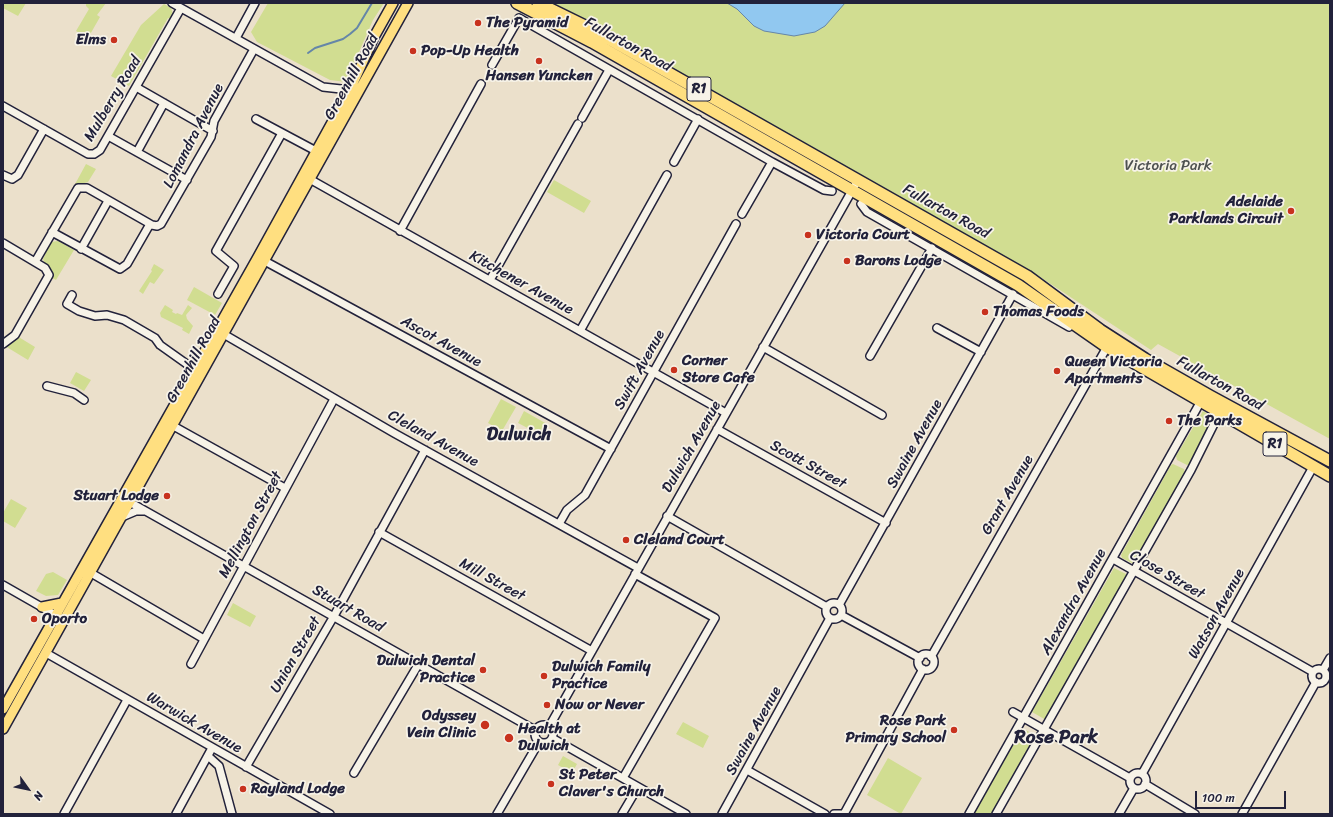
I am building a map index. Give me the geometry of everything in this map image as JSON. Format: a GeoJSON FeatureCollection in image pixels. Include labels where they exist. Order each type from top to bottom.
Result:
{"type":"FeatureCollection","features":[{"type":"Feature","properties":{"kind":"highway","name":"Fullarton Road"},"geometry":{"type":"LineString","coordinates":[[517,3],[592,42],[744,128],[1027,276],[1110,342],[1221,408],[1313,467],[1330,476]]}},
{"type":"Feature","properties":{"kind":"highway","name":"Fullarton Road"},"geometry":{"type":"LineString","coordinates":[[538,3],[593,30],[750,118],[855,185],[987,273],[1020,286],[1201,401],[1221,408],[1330,460]]}},
{"type":"Feature","properties":{"kind":"highway"},"geometry":{"type":"LineString","coordinates":[[744,128],[750,118]]}},
{"type":"Feature","properties":{"kind":"highway"},"geometry":{"type":"LineString","coordinates":[[987,273],[995,258]]}},
{"type":"Feature","properties":{"kind":"highway"},"geometry":{"type":"LineString","coordinates":[[1313,467],[1320,455]]}},
{"type":"Feature","properties":{"kind":"main road","name":"Greenhill Road"},"geometry":{"type":"LineString","coordinates":[[307,178],[316,151],[350,90],[393,3]]}},
{"type":"Feature","properties":{"kind":"main road","name":"Greenhill Road"},"geometry":{"type":"LineString","coordinates":[[3,709],[62,603],[126,500],[307,178],[408,3]]}},
{"type":"Feature","properties":{"kind":"main road","name":"Greenhill Road"},"geometry":{"type":"LineString","coordinates":[[3,729],[92,573],[122,517],[126,500]]}},
{"type":"Feature","properties":{"kind":"main road"},"geometry":{"type":"LineString","coordinates":[[42,607],[62,603]]}},
{"type":"Feature","properties":{"kind":"main road"},"geometry":{"type":"LineString","coordinates":[[30,662],[46,653]]}},
{"type":"Feature","properties":{"kind":"street"},"geometry":{"type":"LineString","coordinates":[[172,3],[323,87],[350,90]]}},
{"type":"Feature","properties":{"kind":"street"},"geometry":{"type":"LineString","coordinates":[[236,38],[255,3]]}},
{"type":"Feature","properties":{"kind":"street","name":"Mulberry Road"},"geometry":{"type":"LineString","coordinates":[[3,106],[88,154],[94,154],[100,150],[181,8]]}},
{"type":"Feature","properties":{"kind":"street","name":"Fullarton Road"},"geometry":{"type":"LineString","coordinates":[[492,65],[519,18],[772,162],[824,190],[832,191]]}},
{"type":"Feature","properties":{"kind":"street","name":"Lomandra Avenue"},"geometry":{"type":"LineString","coordinates":[[150,224],[157,226],[162,224],[213,131],[214,121],[254,49]]}},
{"type":"Feature","properties":{"kind":"street"},"geometry":{"type":"LineString","coordinates":[[490,280],[609,70]]}},
{"type":"Feature","properties":{"kind":"street"},"geometry":{"type":"LineString","coordinates":[[400,231],[482,84]]}},
{"type":"Feature","properties":{"kind":"street"},"geometry":{"type":"LineString","coordinates":[[136,87],[213,131]]}},
{"type":"Feature","properties":{"kind":"street"},"geometry":{"type":"LineString","coordinates":[[137,152],[164,103]]}},
{"type":"Feature","properties":{"kind":"street"},"geometry":{"type":"LineString","coordinates":[[256,119],[316,151]]}},
{"type":"Feature","properties":{"kind":"street"},"geometry":{"type":"LineString","coordinates":[[674,162],[698,120]]}},
{"type":"Feature","properties":{"kind":"street"},"geometry":{"type":"LineString","coordinates":[[737,142],[744,128]]}},
{"type":"Feature","properties":{"kind":"street"},"geometry":{"type":"LineString","coordinates":[[3,175],[12,178],[18,175],[44,129]]}},
{"type":"Feature","properties":{"kind":"street"},"geometry":{"type":"LineString","coordinates":[[218,294],[234,266],[216,251],[282,133]]}},
{"type":"Feature","properties":{"kind":"street"},"geometry":{"type":"LineString","coordinates":[[108,136],[187,180]]}},
{"type":"Feature","properties":{"kind":"street"},"geometry":{"type":"LineString","coordinates":[[742,214],[772,162]]}},
{"type":"Feature","properties":{"kind":"street"},"geometry":{"type":"LineString","coordinates":[[580,331],[667,175]]}},
{"type":"Feature","properties":{"kind":"street","name":"Kitchener Avenue"},"geometry":{"type":"LineString","coordinates":[[307,178],[726,413]]}},
{"type":"Feature","properties":{"kind":"street","name":"Dulwich Avenue"},"geometry":{"type":"LineString","coordinates":[[549,727],[855,185]]}},
{"type":"Feature","properties":{"kind":"street"},"geometry":{"type":"LineString","coordinates":[[35,262],[52,232],[78,188],[87,188],[150,224],[127,264],[120,269],[52,232]]}},
{"type":"Feature","properties":{"kind":"street"},"geometry":{"type":"LineString","coordinates":[[81,249],[108,201]]}},
{"type":"Feature","properties":{"kind":"street","name":"Fullarton Road"},"geometry":{"type":"LineString","coordinates":[[860,204],[867,212],[932,248],[987,273],[1013,294],[1069,327]]}},
{"type":"Feature","properties":{"kind":"street","name":"Swift Avenue"},"geometry":{"type":"LineString","coordinates":[[559,524],[567,510],[585,495],[736,224]]}},
{"type":"Feature","properties":{"kind":"street"},"geometry":{"type":"LineString","coordinates":[[3,244],[47,270],[49,275],[15,335],[3,344]]}},
{"type":"Feature","properties":{"kind":"street"},"geometry":{"type":"LineString","coordinates":[[870,356],[932,248]]}},
{"type":"Feature","properties":{"kind":"street","name":"Ascot Avenue"},"geometry":{"type":"LineString","coordinates":[[262,259],[610,449]]}},
{"type":"Feature","properties":{"kind":"street","name":"Swaine Avenue"},"geometry":{"type":"LineString","coordinates":[[839,605],[1013,294]]}},
{"type":"Feature","properties":{"kind":"street"},"geometry":{"type":"LineString","coordinates":[[72,295],[67,304],[79,311],[95,316],[107,315],[124,320],[155,338],[160,345],[198,372]]}},
{"type":"Feature","properties":{"kind":"street"},"geometry":{"type":"LineString","coordinates":[[938,328],[981,352]]}},
{"type":"Feature","properties":{"kind":"street","name":"Cleland Avenue"},"geometry":{"type":"LineString","coordinates":[[221,332],[425,450],[559,524],[715,618],[623,778]]}},
{"type":"Feature","properties":{"kind":"street","name":"Grant Avenue"},"geometry":{"type":"LineString","coordinates":[[931,657],[1110,342]]}},
{"type":"Feature","properties":{"kind":"street"},"geometry":{"type":"LineString","coordinates":[[763,347],[882,415]]}},
{"type":"Feature","properties":{"kind":"street"},"geometry":{"type":"LineString","coordinates":[[48,386],[74,393],[84,400]]}},
{"type":"Feature","properties":{"kind":"street","name":"Mellington Street"},"geometry":{"type":"LineString","coordinates":[[191,664],[334,398]]}},
{"type":"Feature","properties":{"kind":"street","name":"Alexandra Avenue"},"geometry":{"type":"LineString","coordinates":[[968,814],[1201,401]]}},
{"type":"Feature","properties":{"kind":"street"},"geometry":{"type":"LineString","coordinates":[[996,814],[1190,470],[1221,408]]}},
{"type":"Feature","properties":{"kind":"street"},"geometry":{"type":"LineString","coordinates":[[169,423],[285,488]]}},
{"type":"Feature","properties":{"kind":"street","name":"Scott Street"},"geometry":{"type":"LineString","coordinates":[[717,429],[886,523]]}},
{"type":"Feature","properties":{"kind":"street","name":"Union Street"},"geometry":{"type":"LineString","coordinates":[[246,767],[334,616],[425,450]]}},
{"type":"Feature","properties":{"kind":"street","name":"Watson Avenue"},"geometry":{"type":"LineString","coordinates":[[1142,774],[1227,624],[1313,467]]}},
{"type":"Feature","properties":{"kind":"street","name":"Stuart Road"},"geometry":{"type":"LineString","coordinates":[[126,500],[535,730]]}},
{"type":"Feature","properties":{"kind":"street"},"geometry":{"type":"LineString","coordinates":[[122,517],[136,511],[147,511]]}},
{"type":"Feature","properties":{"kind":"street"},"geometry":{"type":"LineString","coordinates":[[667,516],[827,607]]}},
{"type":"Feature","properties":{"kind":"street","name":"Mill Street"},"geometry":{"type":"LineString","coordinates":[[379,532],[592,651]]}},
{"type":"Feature","properties":{"kind":"street","name":"Close Street"},"geometry":{"type":"LineString","coordinates":[[1113,559],[1313,672]]}},
{"type":"Feature","properties":{"kind":"street"},"geometry":{"type":"LineString","coordinates":[[92,573],[204,639]]}},
{"type":"Feature","properties":{"kind":"street"},"geometry":{"type":"LineString","coordinates":[[3,585],[65,620]]}},
{"type":"Feature","properties":{"kind":"street"},"geometry":{"type":"LineString","coordinates":[[827,607],[832,604],[839,605],[842,610],[841,615]]}},
{"type":"Feature","properties":{"kind":"street"},"geometry":{"type":"LineString","coordinates":[[827,607],[827,614],[830,618],[837,618],[841,615]]}},
{"type":"Feature","properties":{"kind":"street"},"geometry":{"type":"LineString","coordinates":[[841,615],[920,658]]}},
{"type":"Feature","properties":{"kind":"street","name":"Swaine Avenue"},"geometry":{"type":"LineString","coordinates":[[722,814],[830,618]]}},
{"type":"Feature","properties":{"kind":"street","name":"Warwick Avenue"},"geometry":{"type":"LineString","coordinates":[[46,653],[330,814]]}},
{"type":"Feature","properties":{"kind":"street"},"geometry":{"type":"LineString","coordinates":[[834,814],[843,814],[924,670],[928,670],[932,667],[934,661],[931,657],[926,655],[920,658]]}},
{"type":"Feature","properties":{"kind":"street"},"geometry":{"type":"LineString","coordinates":[[920,658],[919,666],[924,670]]}},
{"type":"Feature","properties":{"kind":"street"},"geometry":{"type":"LineString","coordinates":[[1323,670],[1330,658]]}},
{"type":"Feature","properties":{"kind":"street"},"geometry":{"type":"LineString","coordinates":[[354,773],[418,665]]}},
{"type":"Feature","properties":{"kind":"street"},"geometry":{"type":"LineString","coordinates":[[1317,669],[1323,670],[1328,681],[1316,682],[1313,678],[1313,672],[1317,669]]}},
{"type":"Feature","properties":{"kind":"street"},"geometry":{"type":"LineString","coordinates":[[1242,814],[1316,682]]}},
{"type":"Feature","properties":{"kind":"street"},"geometry":{"type":"LineString","coordinates":[[64,814],[127,700]]}},
{"type":"Feature","properties":{"kind":"street"},"geometry":{"type":"LineString","coordinates":[[1013,712],[1130,778]]}},
{"type":"Feature","properties":{"kind":"street"},"geometry":{"type":"LineString","coordinates":[[539,742],[534,735],[535,730],[542,725],[549,727],[552,731],[552,738]]}},
{"type":"Feature","properties":{"kind":"street"},"geometry":{"type":"LineString","coordinates":[[552,738],[686,814]]}},
{"type":"Feature","properties":{"kind":"street"},"geometry":{"type":"LineString","coordinates":[[539,742],[547,742],[552,738]]}},
{"type":"Feature","properties":{"kind":"street"},"geometry":{"type":"LineString","coordinates":[[497,814],[539,742]]}},
{"type":"Feature","properties":{"kind":"street"},"geometry":{"type":"LineString","coordinates":[[176,814],[212,748]]}},
{"type":"Feature","properties":{"kind":"street"},"geometry":{"type":"LineString","coordinates":[[208,756],[219,766],[232,814]]}},
{"type":"Feature","properties":{"kind":"street"},"geometry":{"type":"LineString","coordinates":[[747,770],[825,814]]}},
{"type":"Feature","properties":{"kind":"street"},"geometry":{"type":"LineString","coordinates":[[1136,773],[1142,774],[1146,779],[1145,784],[1140,789],[1134,788],[1130,784],[1130,778],[1136,773]]}},
{"type":"Feature","properties":{"kind":"street"},"geometry":{"type":"LineString","coordinates":[[1145,784],[1195,814]]}},
{"type":"Feature","properties":{"kind":"street"},"geometry":{"type":"LineString","coordinates":[[622,814],[638,787]]}},
{"type":"Feature","properties":{"kind":"street"},"geometry":{"type":"LineString","coordinates":[[1119,814],[1134,788]]}},
{"type":"Feature","properties":{"kind":"green space"},"geometry":{"type":"Polygon","coordinates":[[[3,3],[26,3],[18,16],[3,8],[3,3]]]}},
{"type":"Feature","properties":{"kind":"green space"},"geometry":{"type":"Polygon","coordinates":[[[86,3],[106,3],[97,15],[100,17],[88,38],[76,31],[89,9],[86,6],[86,3]]]}},
{"type":"Feature","properties":{"kind":"green space"},"geometry":{"type":"Polygon","coordinates":[[[268,3],[384,3],[373,20],[346,82],[330,80],[257,42],[251,32],[268,3]]]}},
{"type":"Feature","properties":{"kind":"green space","name":"Victoria Park"},"geometry":{"type":"Polygon","coordinates":[[[549,3],[1330,3],[1330,439],[1158,344],[1151,350],[1037,275],[595,25],[549,3]]]}},
{"type":"Feature","properties":{"kind":"green space"},"geometry":{"type":"Polygon","coordinates":[[[164,4],[171,8],[173,14],[170,19],[168,18],[129,86],[111,76],[141,25],[164,4]]]}},
{"type":"Feature","properties":{"kind":"green space"},"geometry":{"type":"Polygon","coordinates":[[[86,164],[96,169],[88,182],[74,186],[86,164]]]}},
{"type":"Feature","properties":{"kind":"green space"},"geometry":{"type":"Polygon","coordinates":[[[554,180],[591,201],[584,213],[547,192],[554,180]]]}},
{"type":"Feature","properties":{"kind":"green space"},"geometry":{"type":"Polygon","coordinates":[[[58,241],[74,250],[56,280],[52,278],[51,270],[45,264],[43,259],[51,242],[58,241]]]}},
{"type":"Feature","properties":{"kind":"green space"},"geometry":{"type":"Polygon","coordinates":[[[154,264],[164,270],[154,284],[150,282],[143,294],[139,291],[152,271],[151,270],[154,264]]]}},
{"type":"Feature","properties":{"kind":"green space"},"geometry":{"type":"Polygon","coordinates":[[[194,287],[222,303],[215,315],[187,300],[194,287]]]}},
{"type":"Feature","properties":{"kind":"green space"},"geometry":{"type":"Polygon","coordinates":[[[165,305],[173,310],[172,312],[182,315],[188,305],[192,308],[186,315],[187,319],[193,326],[189,334],[182,330],[183,328],[161,317],[160,313],[165,305]]]}},
{"type":"Feature","properties":{"kind":"green space"},"geometry":{"type":"Polygon","coordinates":[[[17,336],[35,347],[28,360],[5,346],[17,336]]]}},
{"type":"Feature","properties":{"kind":"green space"},"geometry":{"type":"Polygon","coordinates":[[[76,372],[91,380],[84,391],[70,383],[76,372]]]}},
{"type":"Feature","properties":{"kind":"green space"},"geometry":{"type":"Polygon","coordinates":[[[501,399],[516,407],[502,431],[488,423],[501,399]]]}},
{"type":"Feature","properties":{"kind":"green space"},"geometry":{"type":"Polygon","coordinates":[[[524,411],[547,424],[541,435],[518,423],[524,411]]]}},
{"type":"Feature","properties":{"kind":"green space"},"geometry":{"type":"Polygon","coordinates":[[[1203,411],[1215,418],[1190,465],[1187,465],[1177,460],[1176,456],[1203,411]]]}},
{"type":"Feature","properties":{"kind":"green space"},"geometry":{"type":"Polygon","coordinates":[[[1173,464],[1184,469],[1185,474],[1135,562],[1132,563],[1122,558],[1121,555],[1171,465],[1173,464]]]}},
{"type":"Feature","properties":{"kind":"green space"},"geometry":{"type":"Polygon","coordinates":[[[11,499],[27,508],[15,528],[3,521],[3,513],[11,499]]]}},
{"type":"Feature","properties":{"kind":"green space"},"geometry":{"type":"Polygon","coordinates":[[[1114,568],[1126,574],[1126,577],[1046,720],[1032,712],[1114,568]]]}},
{"type":"Feature","properties":{"kind":"green space"},"geometry":{"type":"Polygon","coordinates":[[[53,572],[67,580],[58,595],[46,596],[36,591],[46,574],[53,572]]]}},
{"type":"Feature","properties":{"kind":"green space"},"geometry":{"type":"Polygon","coordinates":[[[233,603],[256,616],[250,627],[227,615],[233,603]]]}},
{"type":"Feature","properties":{"kind":"green space"},"geometry":{"type":"Polygon","coordinates":[[[683,722],[709,736],[703,748],[676,734],[683,722]]]}},
{"type":"Feature","properties":{"kind":"green space"},"geometry":{"type":"Polygon","coordinates":[[[1026,730],[1037,737],[993,814],[974,814],[1012,747],[1022,732],[1026,730]]]}},
{"type":"Feature","properties":{"kind":"green space"},"geometry":{"type":"Polygon","coordinates":[[[563,756],[577,764],[572,773],[558,765],[563,756]]]}},
{"type":"Feature","properties":{"kind":"green space"},"geometry":{"type":"Polygon","coordinates":[[[888,758],[922,778],[901,814],[867,795],[888,758]]]}},
{"type":"Feature","properties":{"kind":"water"},"geometry":{"type":"Polygon","coordinates":[[[727,3],[845,3],[825,26],[815,32],[794,36],[764,31],[754,26],[737,9],[727,3]]]}},
{"type":"Feature","properties":{"kind":"waterway"},"geometry":{"type":"LineString","coordinates":[[308,53],[315,48],[343,39],[350,34],[357,28],[372,3]]}},
{"type":"Feature","properties":{"kind":"place","name":"The Pyramid"},"geometry":{"type":"Point","coordinates":[478,23]}},
{"type":"Feature","properties":{"kind":"place","name":"Elms"},"geometry":{"type":"Point","coordinates":[114,40]}},
{"type":"Feature","properties":{"kind":"place","name":"Pop-Up Health"},"geometry":{"type":"Point","coordinates":[413,51]}},
{"type":"Feature","properties":{"kind":"place","name":"Hansen Yuncken"},"geometry":{"type":"Point","coordinates":[539,61]}},
{"type":"Feature","properties":{"kind":"place","name":"Adelaide Parklands Circuit"},"geometry":{"type":"Point","coordinates":[1291,211]}},
{"type":"Feature","properties":{"kind":"place","name":"Victoria Court"},"geometry":{"type":"Point","coordinates":[808,235]}},
{"type":"Feature","properties":{"kind":"place","name":"Barons Lodge"},"geometry":{"type":"Point","coordinates":[847,261]}},
{"type":"Feature","properties":{"kind":"place","name":"Thomas Foods"},"geometry":{"type":"Point","coordinates":[985,312]}},
{"type":"Feature","properties":{"kind":"place","name":"Corner Store Cafe"},"geometry":{"type":"Point","coordinates":[674,370]}},
{"type":"Feature","properties":{"kind":"place","name":"Queen Victoria Apartments"},"geometry":{"type":"Point","coordinates":[1057,371]}},
{"type":"Feature","properties":{"kind":"place","name":"The Parks"},"geometry":{"type":"Point","coordinates":[1169,421]}},
{"type":"Feature","properties":{"kind":"place","name":"Stuart Lodge"},"geometry":{"type":"Point","coordinates":[167,496]}},
{"type":"Feature","properties":{"kind":"place","name":"Cleland Court"},"geometry":{"type":"Point","coordinates":[626,540]}},
{"type":"Feature","properties":{"kind":"place","name":"Oporto"},"geometry":{"type":"Point","coordinates":[34,619]}},
{"type":"Feature","properties":{"kind":"place","name":"Dulwich Dental Practice"},"geometry":{"type":"Point","coordinates":[483,670]}},
{"type":"Feature","properties":{"kind":"place","name":"Dulwich Family Practice"},"geometry":{"type":"Point","coordinates":[544,676]}},
{"type":"Feature","properties":{"kind":"place","name":"Now or Never"},"geometry":{"type":"Point","coordinates":[547,705]}},
{"type":"Feature","properties":{"kind":"place","name":"Odyssey Vein Clinic"},"geometry":{"type":"Point","coordinates":[485,725]}},
{"type":"Feature","properties":{"kind":"place","name":"Rose Park Primary School"},"geometry":{"type":"Point","coordinates":[954,730]}},
{"type":"Feature","properties":{"kind":"place","name":"Health at Dulwich"},"geometry":{"type":"Point","coordinates":[509,738]}},
{"type":"Feature","properties":{"kind":"place","name":"St Peter Claver's Church"},"geometry":{"type":"Point","coordinates":[551,784]}},
{"type":"Feature","properties":{"kind":"place","name":"Rayland Lodge"},"geometry":{"type":"Point","coordinates":[243,789]}},
{"type":"Feature","properties":{"kind":"district","name":"Dulwich"},"geometry":{"type":"Point","coordinates":[519,435]}},
{"type":"Feature","properties":{"kind":"district","name":"Rose Park"},"geometry":{"type":"Point","coordinates":[1056,738]}}]}
